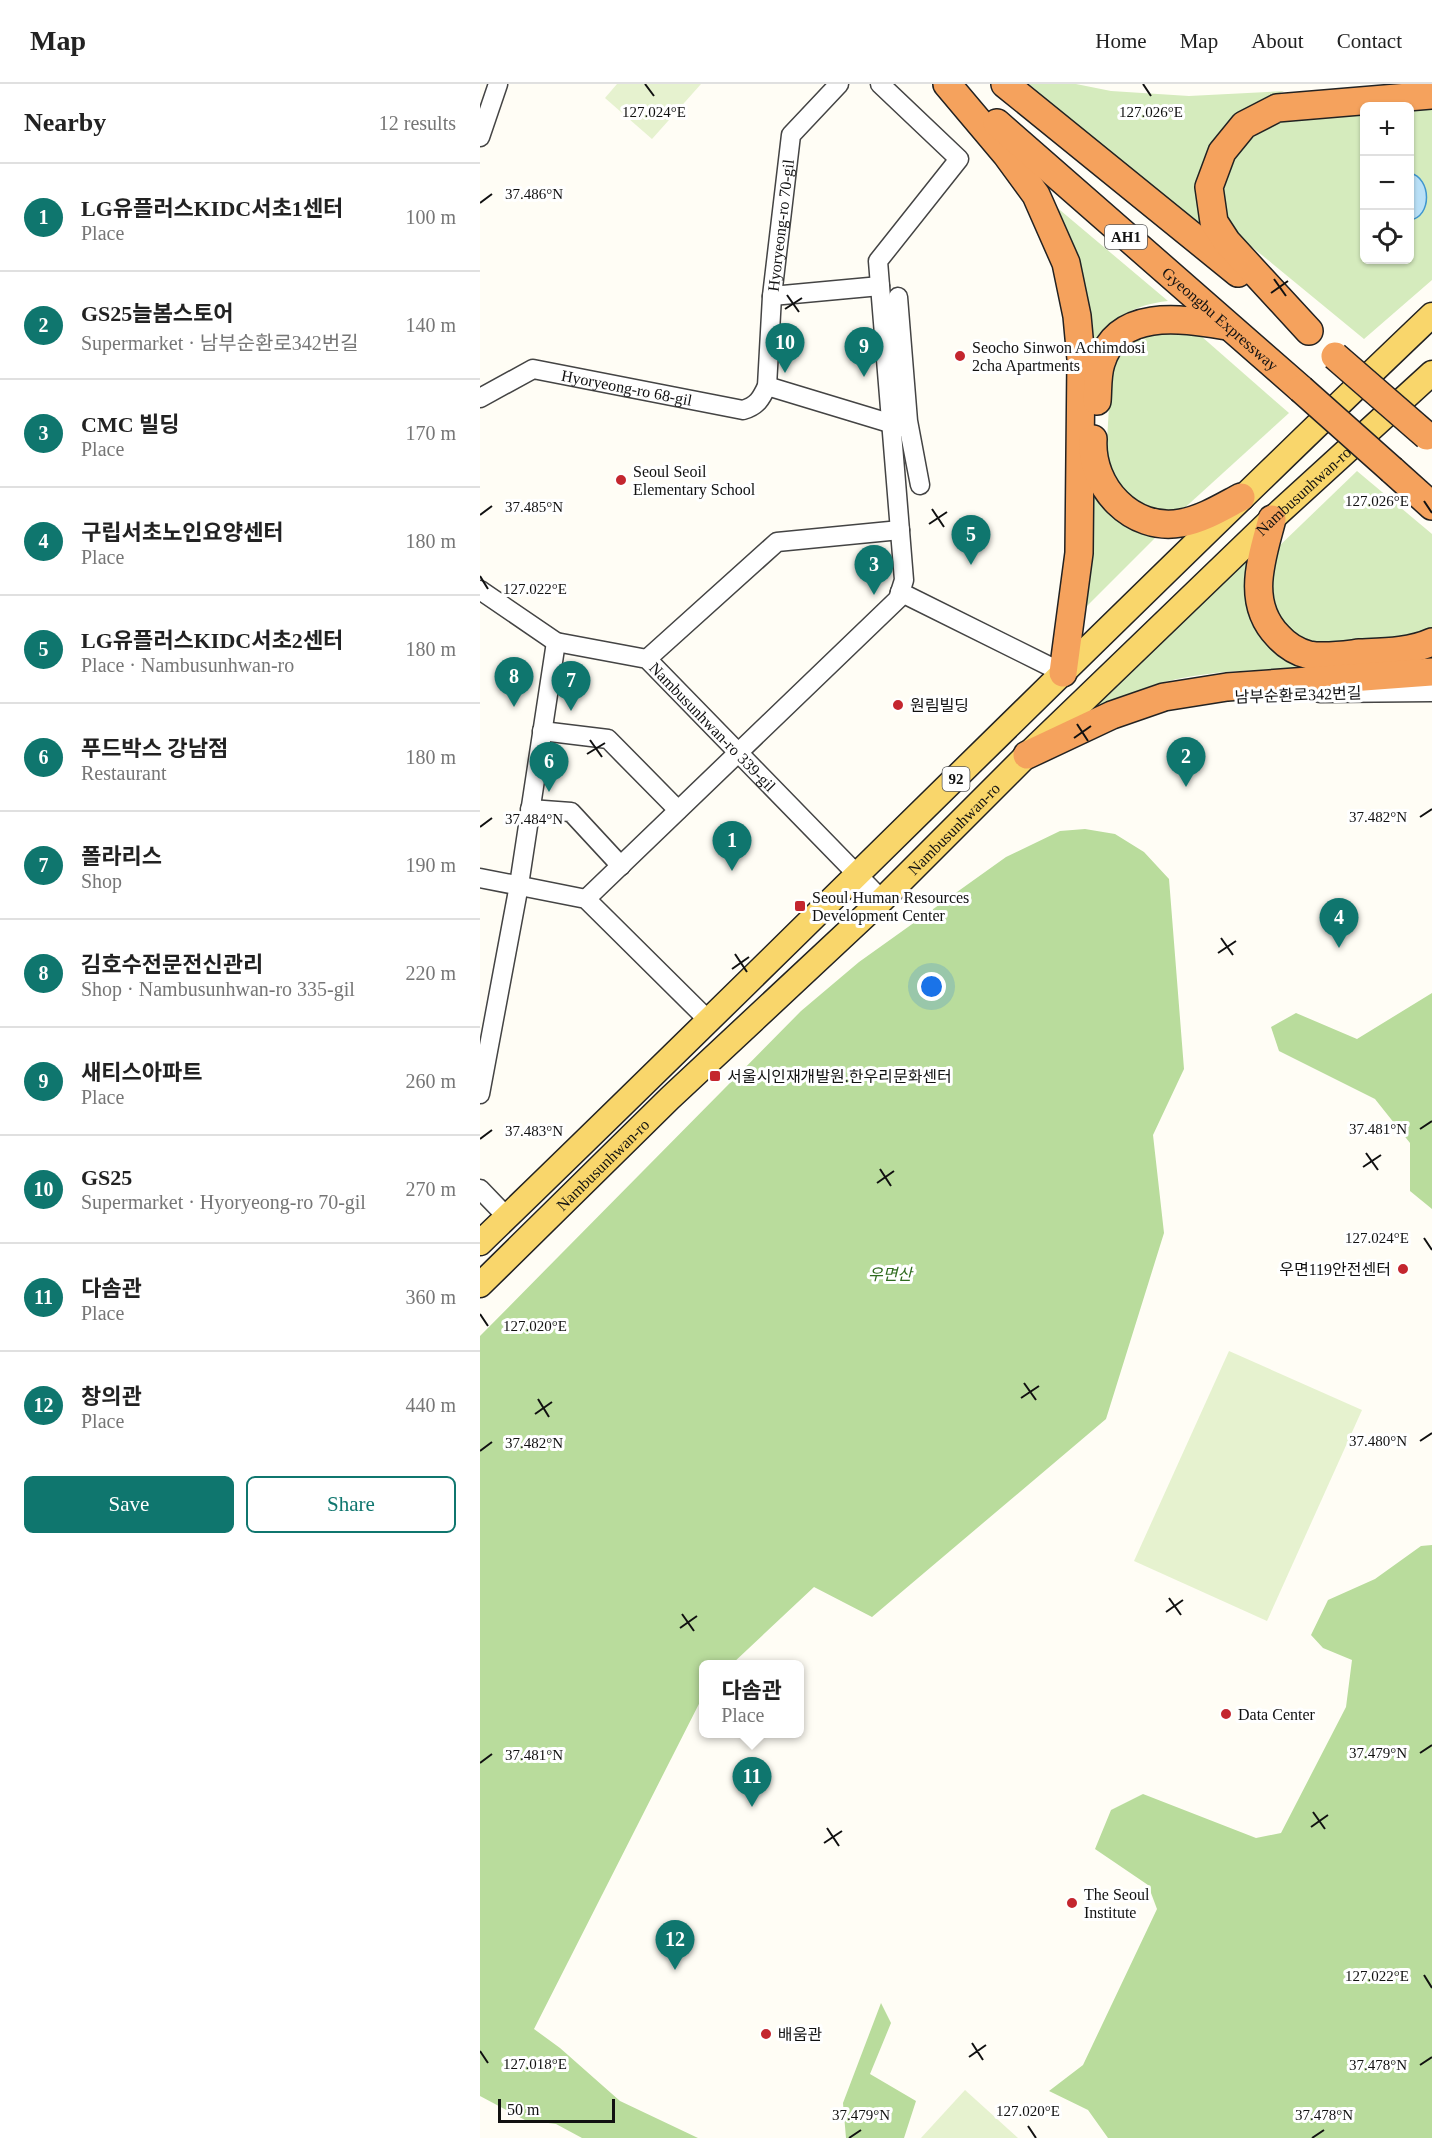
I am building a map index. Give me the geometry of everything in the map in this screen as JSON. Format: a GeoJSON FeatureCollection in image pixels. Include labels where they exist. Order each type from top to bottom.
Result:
{"type":"FeatureCollection","features":[{"type":"Feature","properties":{"kind":"highway"},"geometry":{"type":"LineString","coordinates":[[947,84],[1006,154],[1036,195],[1066,263],[1077,316],[1081,359],[1079,553],[1064,673]]}},
{"type":"Feature","properties":{"kind":"highway","name":"Gyeongbu Expressway"},"geometry":{"type":"LineString","coordinates":[[953,84],[1301,389],[1428,505]]}},
{"type":"Feature","properties":{"kind":"highway","name":"AH1"},"geometry":{"type":"LineString","coordinates":[[1005,84],[1309,331],[1429,438]]}},
{"type":"Feature","properties":{"kind":"highway"},"geometry":{"type":"LineString","coordinates":[[1309,331],[1227,242],[1214,222],[1209,187],[1222,152],[1244,125],[1277,108],[1432,95]]}},
{"type":"Feature","properties":{"kind":"highway"},"geometry":{"type":"LineString","coordinates":[[1227,326],[1164,318],[1145,321],[1121,334],[1109,345],[1099,367],[1093,456],[1100,478],[1112,496],[1131,513],[1151,522],[1174,524],[1192,520],[1241,497]]}},
{"type":"Feature","properties":{"kind":"highway"},"geometry":{"type":"LineString","coordinates":[[1272,519],[1259,567],[1258,594],[1269,625],[1286,644],[1302,653],[1320,656],[1409,650],[1432,642]]}},
{"type":"Feature","properties":{"kind":"highway"},"geometry":{"type":"LineString","coordinates":[[1027,755],[1112,716],[1164,697],[1227,687],[1432,672]]}},
{"type":"Feature","properties":{"kind":"main road","name":"Nambusunhwan-ro"},"geometry":{"type":"LineString","coordinates":[[480,1243],[859,874],[1241,497],[1432,315]]}},
{"type":"Feature","properties":{"kind":"main road","name":"Nambusunhwan-ro"},"geometry":{"type":"LineString","coordinates":[[480,1285],[670,1098],[882,900],[1027,755],[1272,519],[1432,373]]}},
{"type":"Feature","properties":{"kind":"street"},"geometry":{"type":"LineString","coordinates":[[480,137],[498,84]]}},
{"type":"Feature","properties":{"kind":"street","name":"Hyoryeong-ro 70-gil"},"geometry":{"type":"LineString","coordinates":[[767,386],[772,296],[791,135],[838,84]]}},
{"type":"Feature","properties":{"kind":"street"},"geometry":{"type":"LineString","coordinates":[[586,899],[898,599],[904,580],[878,261],[959,159],[880,84]]}},
{"type":"Feature","properties":{"kind":"street"},"geometry":{"type":"LineString","coordinates":[[772,296],[880,286]]}},
{"type":"Feature","properties":{"kind":"street"},"geometry":{"type":"LineString","coordinates":[[767,386],[909,429],[920,484],[908,421],[898,297]]}},
{"type":"Feature","properties":{"kind":"street","name":"Hyoryeong-ro 68-gil"},"geometry":{"type":"LineString","coordinates":[[480,398],[533,369],[743,410],[753,407],[760,400],[767,386]]}},
{"type":"Feature","properties":{"kind":"street"},"geometry":{"type":"LineString","coordinates":[[647,659],[777,542],[900,530]]}},
{"type":"Feature","properties":{"kind":"street","name":"Nambusunhwan-ro 339-gil"},"geometry":{"type":"LineString","coordinates":[[480,590],[556,642],[647,659],[882,900]]}},
{"type":"Feature","properties":{"kind":"street"},"geometry":{"type":"LineString","coordinates":[[900,592],[1064,673]]}},
{"type":"Feature","properties":{"kind":"street"},"geometry":{"type":"LineString","coordinates":[[480,1094],[519,885],[556,642]]}},
{"type":"Feature","properties":{"kind":"street","name":"남부순환로342번길"},"geometry":{"type":"LineString","coordinates":[[1164,697],[1231,698],[1335,692],[1432,692]]}},
{"type":"Feature","properties":{"kind":"street"},"geometry":{"type":"LineString","coordinates":[[542,731],[608,740],[678,810]]}},
{"type":"Feature","properties":{"kind":"street"},"geometry":{"type":"LineString","coordinates":[[530,809],[571,812],[621,866]]}},
{"type":"Feature","properties":{"kind":"street"},"geometry":{"type":"LineString","coordinates":[[480,879],[586,899],[708,1020]]}},
{"type":"Feature","properties":{"kind":"street"},"geometry":{"type":"LineString","coordinates":[[480,1189],[507,1217]]}},
{"type":"Feature","properties":{"kind":"green space"},"geometry":{"type":"Polygon","coordinates":[[[617,84],[701,84],[652,139],[605,98],[617,84]]]}},
{"type":"Feature","properties":{"kind":"green space"},"geometry":{"type":"Polygon","coordinates":[[[1029,84],[1076,84],[1111,91],[1189,96],[1284,91],[1245,112],[1203,231],[1029,84]]]}},
{"type":"Feature","properties":{"kind":"green space"},"geometry":{"type":"Polygon","coordinates":[[[1432,104],[1432,280],[1364,339],[1229,228],[1223,218],[1222,173],[1263,120],[1360,108],[1360,264],[1414,264],[1414,106],[1432,104]]]}},
{"type":"Feature","properties":{"kind":"green space"},"geometry":{"type":"Polygon","coordinates":[[[1048,200],[1168,301],[1144,306],[1124,315],[1107,329],[1094,349],[1048,200]]]}},
{"type":"Feature","properties":{"kind":"green space"},"geometry":{"type":"Polygon","coordinates":[[[1193,329],[1289,413],[1179,513],[1159,512],[1117,491],[1106,459],[1111,370],[1130,334],[1193,329]]]}},
{"type":"Feature","properties":{"kind":"green space"},"geometry":{"type":"Polygon","coordinates":[[[1088,465],[1160,533],[1074,619],[1088,465]]]}},
{"type":"Feature","properties":{"kind":"green space"},"geometry":{"type":"Polygon","coordinates":[[[1357,471],[1432,534],[1432,631],[1421,636],[1313,644],[1295,635],[1277,619],[1268,594],[1275,550],[1357,471]]]}},
{"type":"Feature","properties":{"kind":"green space"},"geometry":{"type":"Polygon","coordinates":[[[1248,559],[1248,591],[1320,667],[1241,671],[1164,682],[1121,698],[1080,719],[1248,559]]]}},
{"type":"Feature","properties":{"kind":"green space","name":"우면산"},"geometry":{"type":"Polygon","coordinates":[[[1085,829],[1115,834],[1144,852],[1169,879],[1184,1069],[1153,1135],[1164,1233],[1106,1419],[872,1617],[814,1587],[736,1660],[699,1660],[699,1704],[534,2029],[560,2048],[620,2101],[698,2138],[582,2138],[556,2124],[525,2120],[480,2096],[480,1336],[801,1011],[859,962],[1006,857],[1060,831],[1085,829]]]}},
{"type":"Feature","properties":{"kind":"green space"},"geometry":{"type":"Polygon","coordinates":[[[1432,993],[1432,1209],[1410,1191],[1410,1143],[1375,1099],[1279,1051],[1271,1027],[1296,1013],[1357,1039],[1432,993]]]}},
{"type":"Feature","properties":{"kind":"green space"},"geometry":{"type":"Polygon","coordinates":[[[1229,1351],[1362,1410],[1267,1621],[1134,1561],[1229,1351]]]}},
{"type":"Feature","properties":{"kind":"green space"},"geometry":{"type":"Polygon","coordinates":[[[1432,1545],[1432,2138],[1108,2138],[1088,2110],[1049,2091],[1083,2065],[1157,1909],[1148,1885],[1095,1849],[1111,1810],[1143,1794],[1256,1838],[1281,1833],[1346,1707],[1352,1660],[1323,1648],[1311,1635],[1328,1600],[1375,1579],[1421,1546],[1432,1545]]]}},
{"type":"Feature","properties":{"kind":"green space"},"geometry":{"type":"Polygon","coordinates":[[[881,2003],[891,2023],[870,2074],[916,2101],[904,2138],[846,2138],[843,2103],[881,2003]]]}},
{"type":"Feature","properties":{"kind":"green space"},"geometry":{"type":"Polygon","coordinates":[[[965,2090],[1018,2138],[921,2138],[965,2090]]]}},
{"type":"Feature","properties":{"kind":"water"},"geometry":{"type":"Polygon","coordinates":[[[1414,175],[1422,182],[1426,197],[1422,212],[1414,218],[1414,175]]]}},
{"type":"Feature","properties":{"kind":"place","name":"Seocho Sinwon Achimdosi 2cha Apartments"},"geometry":{"type":"Point","coordinates":[960,356]}},
{"type":"Feature","properties":{"kind":"place","name":"GS25"},"geometry":{"type":"Point","coordinates":[785,373]}},
{"type":"Feature","properties":{"kind":"place","name":"새티스아파트"},"geometry":{"type":"Point","coordinates":[864,377]}},
{"type":"Feature","properties":{"kind":"place","name":"Seoul Seoil Elementary School"},"geometry":{"type":"Point","coordinates":[621,480]}},
{"type":"Feature","properties":{"kind":"place","name":"LG유플러스KIDC서초2센터"},"geometry":{"type":"Point","coordinates":[971,565]}},
{"type":"Feature","properties":{"kind":"place","name":"CMC 빌딩"},"geometry":{"type":"Point","coordinates":[874,595]}},
{"type":"Feature","properties":{"kind":"place","name":"원림빌딩"},"geometry":{"type":"Point","coordinates":[898,705]}},
{"type":"Feature","properties":{"kind":"place","name":"김호수전문전신관리"},"geometry":{"type":"Point","coordinates":[514,707]}},
{"type":"Feature","properties":{"kind":"place","name":"폴라리스"},"geometry":{"type":"Point","coordinates":[571,711]}},
{"type":"Feature","properties":{"kind":"place","name":"GS25늘봄스토어"},"geometry":{"type":"Point","coordinates":[1186,787]}},
{"type":"Feature","properties":{"kind":"place","name":"푸드박스 강남점"},"geometry":{"type":"Point","coordinates":[549,792]}},
{"type":"Feature","properties":{"kind":"place","name":"LG유플러스KIDC서초1센터"},"geometry":{"type":"Point","coordinates":[732,871]}},
{"type":"Feature","properties":{"kind":"place","name":"Seoul Human Resources Development Center"},"geometry":{"type":"Point","coordinates":[800,906]}},
{"type":"Feature","properties":{"kind":"place","name":"구립서초노인요양센터"},"geometry":{"type":"Point","coordinates":[1339,948]}},
{"type":"Feature","properties":{"kind":"place","name":"서울시인재개발원.한우리문화센터"},"geometry":{"type":"Point","coordinates":[715,1076]}},
{"type":"Feature","properties":{"kind":"place","name":"우면119안전센터"},"geometry":{"type":"Point","coordinates":[1403,1269]}},
{"type":"Feature","properties":{"kind":"place","name":"Data Center"},"geometry":{"type":"Point","coordinates":[1226,1714]}},
{"type":"Feature","properties":{"kind":"place","name":"다솜관"},"geometry":{"type":"Point","coordinates":[752,1807]}},
{"type":"Feature","properties":{"kind":"place","name":"The Seoul Institute"},"geometry":{"type":"Point","coordinates":[1072,1903]}},
{"type":"Feature","properties":{"kind":"place","name":"창의관"},"geometry":{"type":"Point","coordinates":[675,1970]}},
{"type":"Feature","properties":{"kind":"place","name":"배움관"},"geometry":{"type":"Point","coordinates":[766,2034]}}]}
